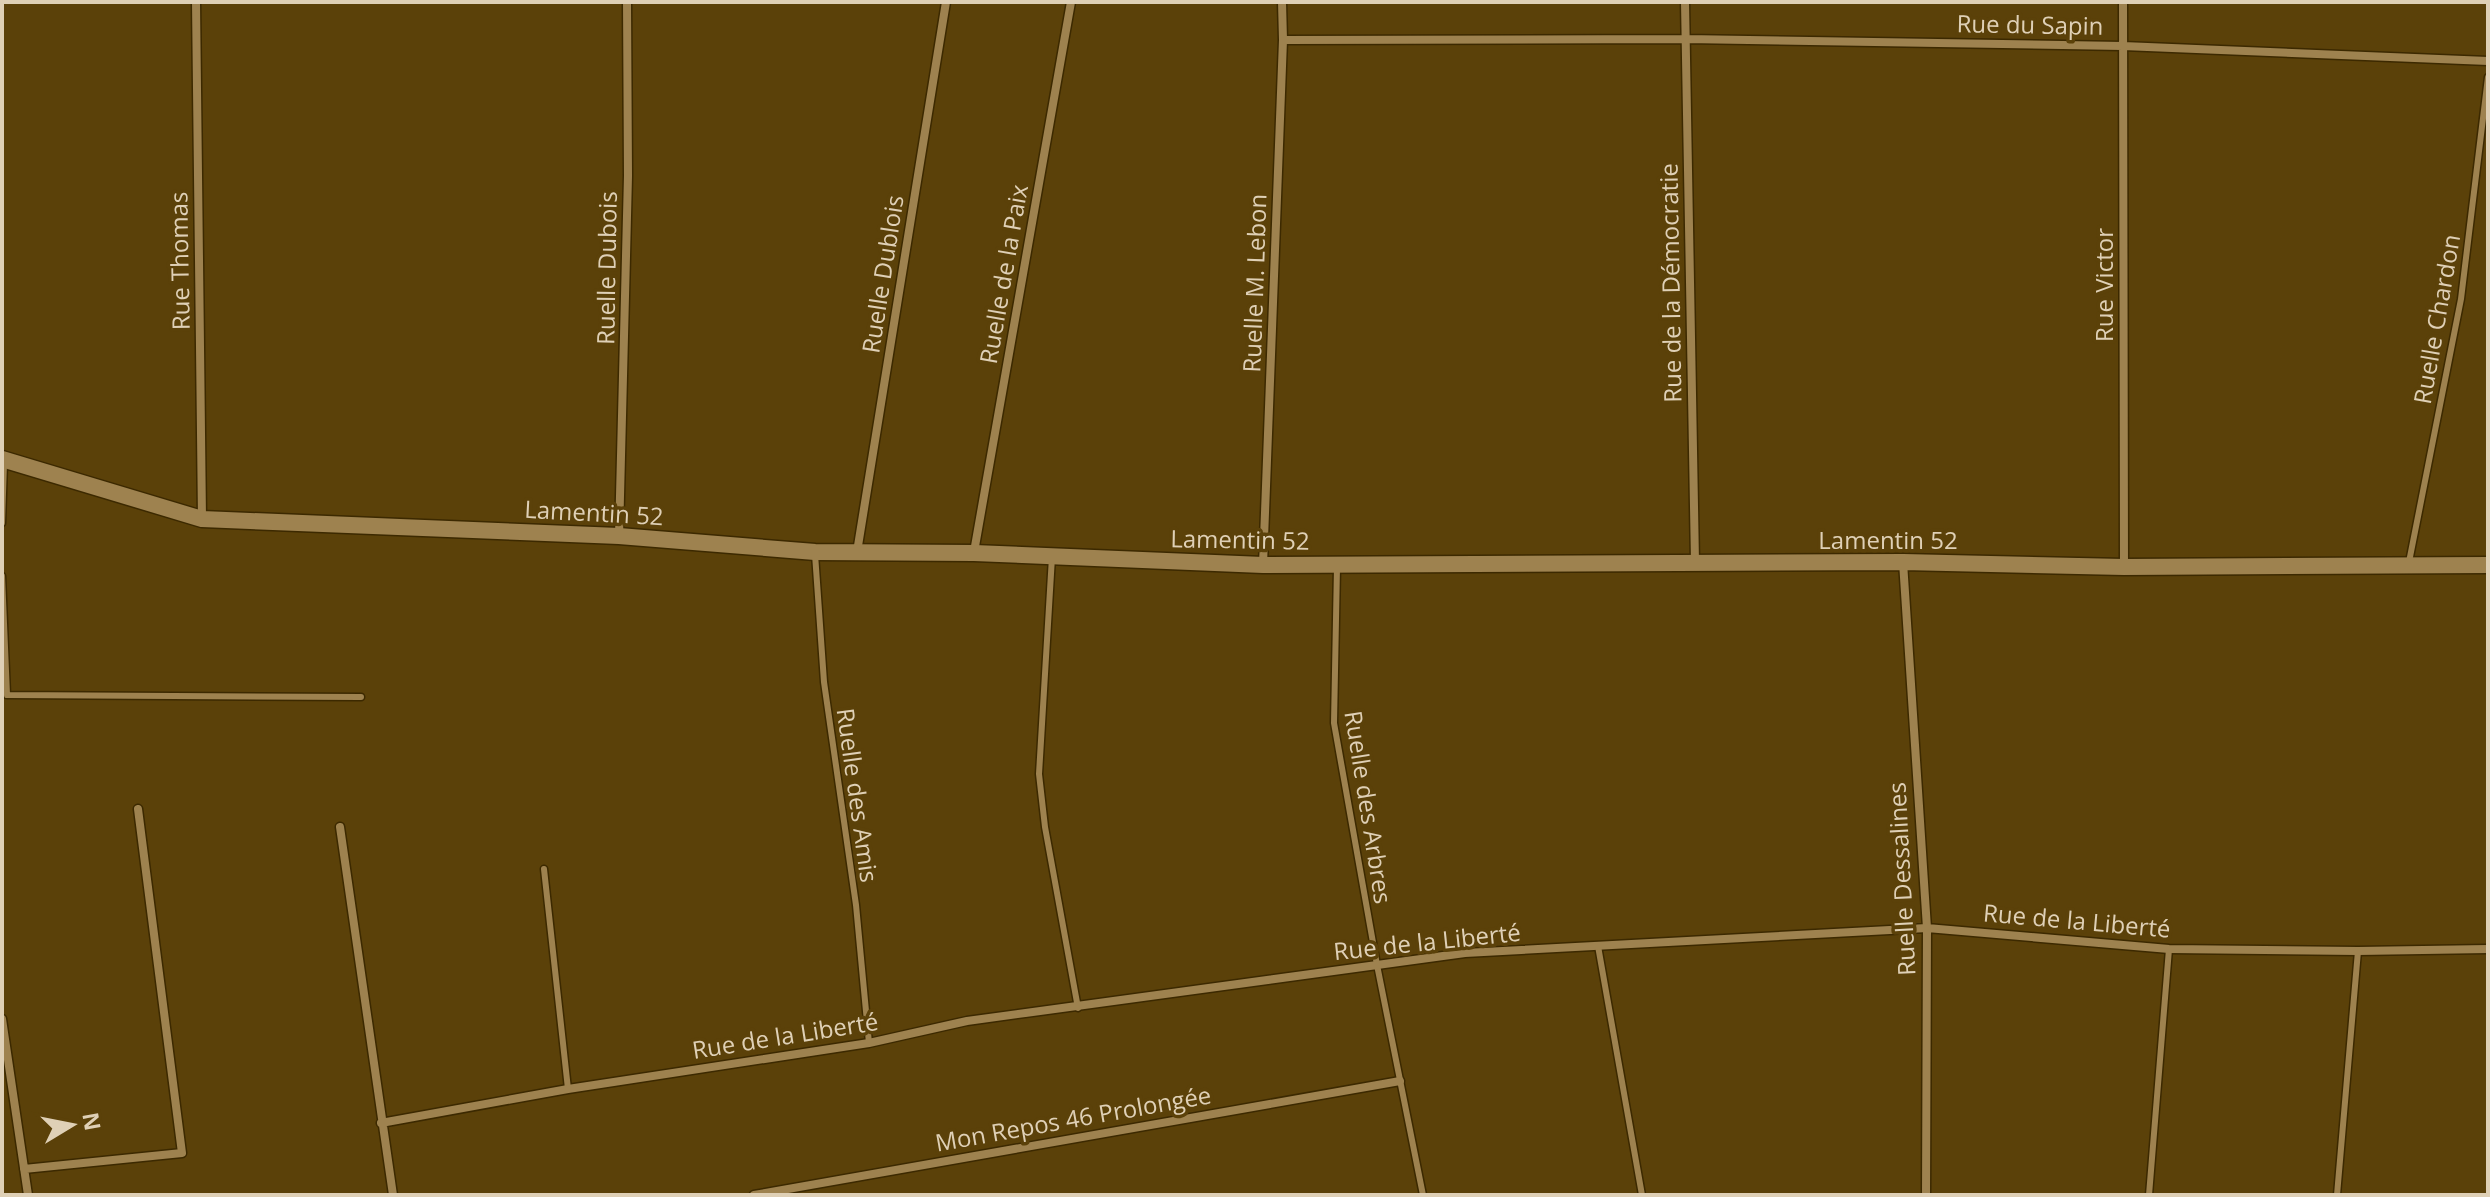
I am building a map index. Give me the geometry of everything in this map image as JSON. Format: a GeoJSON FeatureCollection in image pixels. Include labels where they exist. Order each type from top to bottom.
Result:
{"type":"FeatureCollection","features":[{"type":"Feature","properties":{"kind":"street","name":"Rue Thomas"},"geometry":{"type":"LineString","coordinates":[[196,2],[202,519]]}},
{"type":"Feature","properties":{"kind":"street","name":"Ruelle Dubois"},"geometry":{"type":"LineString","coordinates":[[619,536],[628,176],[627,2]]}},
{"type":"Feature","properties":{"kind":"street","name":"Ruelle Dublois"},"geometry":{"type":"LineString","coordinates":[[857,552],[946,2]]}},
{"type":"Feature","properties":{"kind":"street","name":"Ruelle de la Paix"},"geometry":{"type":"LineString","coordinates":[[974,553],[1071,2]]}},
{"type":"Feature","properties":{"kind":"street","name":"Ruelle M. Lebon"},"geometry":{"type":"LineString","coordinates":[[1263,565],[1282,2]]}},
{"type":"Feature","properties":{"kind":"street","name":"Rue de la Démocratie"},"geometry":{"type":"LineString","coordinates":[[1685,2],[1695,562]]}},
{"type":"Feature","properties":{"kind":"street","name":"Rue Victor"},"geometry":{"type":"LineString","coordinates":[[2123,2],[2124,567]]}},
{"type":"Feature","properties":{"kind":"street","name":"Rue du Sapin"},"geometry":{"type":"LineString","coordinates":[[1283,40],[1686,39],[2123,46],[2488,61]]}},
{"type":"Feature","properties":{"kind":"street","name":"Lamentin 52"},"geometry":{"type":"LineString","coordinates":[[3,459],[202,519],[619,536],[815,552],[974,553],[1263,565],[1695,562],[1903,562],[2124,567],[2488,565]]}},
{"type":"Feature","properties":{"kind":"street","name":"Ruelle Dessalines"},"geometry":{"type":"LineString","coordinates":[[1903,562],[1927,928],[1926,1195]]}},
{"type":"Feature","properties":{"kind":"street"},"geometry":{"type":"LineString","coordinates":[[24,1169],[182,1153],[138,809]]}},
{"type":"Feature","properties":{"kind":"street"},"geometry":{"type":"LineString","coordinates":[[340,827],[393,1195]]}},
{"type":"Feature","properties":{"kind":"street","name":"Rue de la Liberté"},"geometry":{"type":"LineString","coordinates":[[381,1123],[568,1089],[869,1043],[967,1021],[1465,953],[1927,928],[2169,949],[2488,949]]}},
{"type":"Feature","properties":{"kind":"street"},"geometry":{"type":"LineString","coordinates":[[2,1019],[28,1195]]}},
{"type":"Feature","properties":{"kind":"street","name":"Mon Repos 46 Prolongée"},"geometry":{"type":"LineString","coordinates":[[754,1195],[1400,1081]]}},
{"type":"Feature","properties":{"kind":"lane","name":"Ruelle Chardon"},"geometry":{"type":"LineString","coordinates":[[2409,565],[2461,299],[2488,77]]}},
{"type":"Feature","properties":{"kind":"lane"},"geometry":{"type":"LineString","coordinates":[[2,523],[3,459]]}},
{"type":"Feature","properties":{"kind":"lane","name":"Ruelle des Amis"},"geometry":{"type":"LineString","coordinates":[[815,552],[824,682],[856,905],[869,1043]]}},
{"type":"Feature","properties":{"kind":"lane"},"geometry":{"type":"LineString","coordinates":[[1052,557],[1039,774],[1045,827],[1078,1008]]}},
{"type":"Feature","properties":{"kind":"lane","name":"Ruelle des Arbres"},"geometry":{"type":"LineString","coordinates":[[1337,564],[1334,723],[1377,965],[1423,1195]]}},
{"type":"Feature","properties":{"kind":"lane"},"geometry":{"type":"LineString","coordinates":[[2,576],[7,695],[361,697]]}},
{"type":"Feature","properties":{"kind":"lane"},"geometry":{"type":"LineString","coordinates":[[544,869],[568,1089]]}},
{"type":"Feature","properties":{"kind":"lane"},"geometry":{"type":"LineString","coordinates":[[1598,946],[1642,1195]]}},
{"type":"Feature","properties":{"kind":"lane"},"geometry":{"type":"LineString","coordinates":[[2149,1195],[2169,949]]}},
{"type":"Feature","properties":{"kind":"lane"},"geometry":{"type":"LineString","coordinates":[[2337,1195],[2358,951]]}}]}
